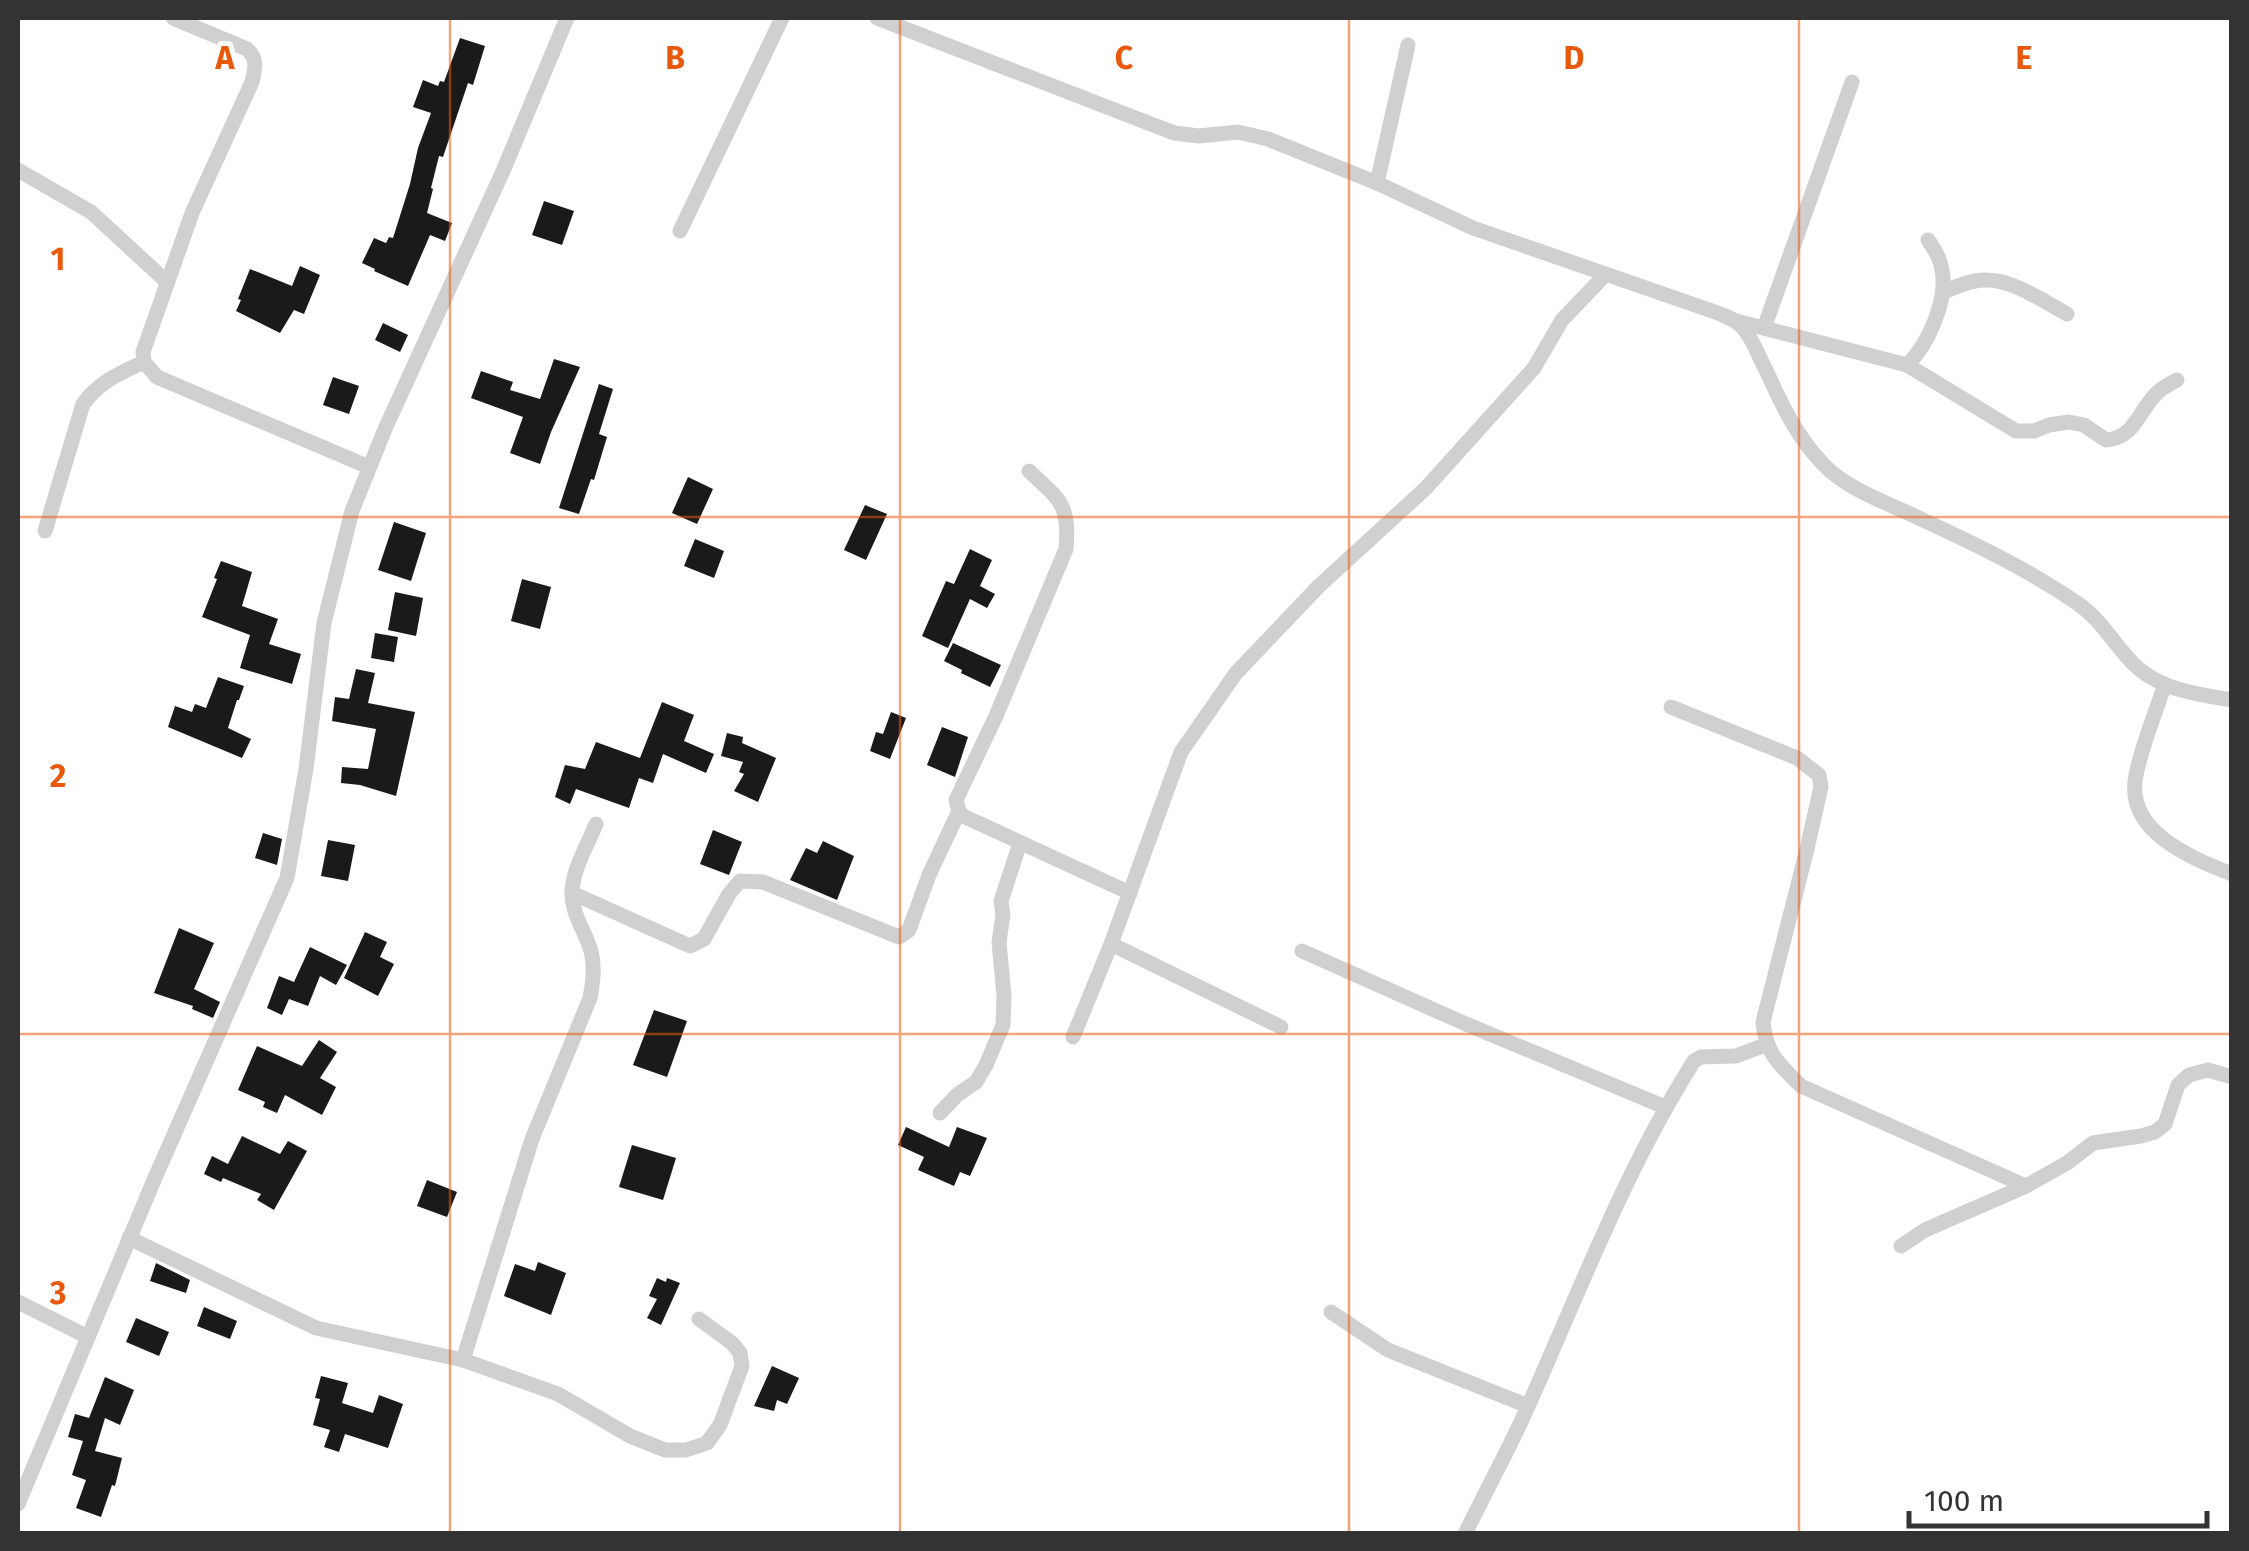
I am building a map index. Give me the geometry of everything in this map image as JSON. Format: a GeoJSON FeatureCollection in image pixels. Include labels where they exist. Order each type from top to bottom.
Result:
{"type":"FeatureCollection","features":[{"type":"Feature","properties":{"kind":"street"},"geometry":{"type":"LineString","coordinates":[[173,18],[247,49],[256,65],[252,82],[192,213],[143,352],[144,362],[157,377],[369,466]]}},
{"type":"Feature","properties":{"kind":"street"},"geometry":{"type":"LineString","coordinates":[[18,1504],[129,1238],[287,878],[306,769],[324,623],[352,511],[504,171],[567,18]]}},
{"type":"Feature","properties":{"kind":"street"},"geometry":{"type":"LineString","coordinates":[[680,231],[782,18]]}},
{"type":"Feature","properties":{"kind":"street"},"geometry":{"type":"LineString","coordinates":[[877,18],[1174,133],[1252,134],[1377,184],[1472,228],[1718,312],[1745,329],[1786,414],[1807,446],[1833,474],[2007,562],[2077,603],[2095,616],[2130,662],[2148,676],[2194,694],[2232,700]]}},
{"type":"Feature","properties":{"kind":"street"},"geometry":{"type":"LineString","coordinates":[[1377,184],[1408,45]]}},
{"type":"Feature","properties":{"kind":"street"},"geometry":{"type":"LineString","coordinates":[[1764,328],[1852,82]]}},
{"type":"Feature","properties":{"kind":"street"},"geometry":{"type":"LineString","coordinates":[[19,176],[91,212],[168,282]]}},
{"type":"Feature","properties":{"kind":"street"},"geometry":{"type":"LineString","coordinates":[[1907,365],[1925,342],[1943,292],[1943,272],[1928,240]]}},
{"type":"Feature","properties":{"kind":"street"},"geometry":{"type":"LineString","coordinates":[[1072,1037],[1111,944],[1181,752],[1236,674],[1318,586],[1426,488],[1534,368],[1562,320],[1605,275]]}},
{"type":"Feature","properties":{"kind":"street"},"geometry":{"type":"LineString","coordinates":[[1943,292],[1976,281],[1997,282],[2019,288],[2067,314]]}},
{"type":"Feature","properties":{"kind":"street"},"geometry":{"type":"LineString","coordinates":[[1736,322],[1907,365],[2016,431],[2034,431],[2069,422],[2084,425],[2106,440],[2120,438],[2130,432],[2154,396],[2176,380]]}},
{"type":"Feature","properties":{"kind":"street"},"geometry":{"type":"LineString","coordinates":[[44,531],[83,404],[93,390],[112,376],[144,362]]}},
{"type":"Feature","properties":{"kind":"street"},"geometry":{"type":"LineString","coordinates":[[1029,471],[1061,501],[1068,530],[1066,548],[996,716],[956,800],[964,816],[1130,893]]}},
{"type":"Feature","properties":{"kind":"street"},"geometry":{"type":"LineString","coordinates":[[2164,684],[2134,778],[2139,810],[2148,824],[2182,854],[2232,874]]}},
{"type":"Feature","properties":{"kind":"street"},"geometry":{"type":"LineString","coordinates":[[1671,706],[1796,758],[1819,775],[1806,852],[1763,1022],[1765,1045],[1778,1063],[1801,1086],[2026,1186]]}},
{"type":"Feature","properties":{"kind":"street"},"geometry":{"type":"LineString","coordinates":[[572,893],[690,946],[704,939],[740,881],[750,880],[899,937],[909,930],[929,874],[959,811]]}},
{"type":"Feature","properties":{"kind":"street"},"geometry":{"type":"LineString","coordinates":[[463,1360],[532,1139],[590,998],[594,976],[591,950],[573,909],[572,893],[596,824]]}},
{"type":"Feature","properties":{"kind":"street"},"geometry":{"type":"LineString","coordinates":[[940,1113],[976,1082],[1003,1025],[1001,901],[1020,842]]}},
{"type":"Feature","properties":{"kind":"street"},"geometry":{"type":"LineString","coordinates":[[1111,944],[1280,1027]]}},
{"type":"Feature","properties":{"kind":"street"},"geometry":{"type":"LineString","coordinates":[[1302,952],[1665,1106]]}},
{"type":"Feature","properties":{"kind":"street"},"geometry":{"type":"LineString","coordinates":[[1465,1534],[1665,1106],[1700,1057],[1736,1056],[1765,1045]]}},
{"type":"Feature","properties":{"kind":"street"},"geometry":{"type":"LineString","coordinates":[[1900,1246],[1924,1230],[2026,1186],[2093,1143],[2155,1132],[2166,1124],[2178,1085],[2188,1075],[2208,1070],[2232,1077]]}},
{"type":"Feature","properties":{"kind":"street"},"geometry":{"type":"LineString","coordinates":[[129,1238],[316,1328],[463,1360],[558,1394],[630,1436],[665,1450],[686,1450],[708,1443],[720,1425],[742,1366],[740,1353],[732,1344],[699,1319]]}},
{"type":"Feature","properties":{"kind":"street"},"geometry":{"type":"LineString","coordinates":[[18,1302],[88,1338]]}},
{"type":"Feature","properties":{"kind":"street"},"geometry":{"type":"LineString","coordinates":[[1330,1312],[1388,1350],[1528,1406]]}},
{"type":"Feature","properties":{"kind":"building"},"geometry":{"type":"Polygon","coordinates":[[[460,38],[485,46],[443,157],[439,156],[427,213],[452,223],[445,241],[430,235],[408,286],[362,263],[374,238],[386,243],[389,237],[393,238],[431,113],[413,107],[423,80],[438,86],[440,81],[444,82],[460,38]]]}},
{"type":"Feature","properties":{"kind":"building"},"geometry":{"type":"Polygon","coordinates":[[[544,201],[574,211],[562,245],[532,235],[544,201]]]}},
{"type":"Feature","properties":{"kind":"building"},"geometry":{"type":"Polygon","coordinates":[[[300,266],[320,275],[304,314],[294,310],[280,333],[236,311],[250,269],[292,286],[300,266]]]}},
{"type":"Feature","properties":{"kind":"building"},"geometry":{"type":"Polygon","coordinates":[[[383,323],[408,335],[400,352],[375,340],[383,323]]]}},
{"type":"Feature","properties":{"kind":"building"},"geometry":{"type":"Polygon","coordinates":[[[554,359],[580,367],[540,464],[510,453],[523,417],[471,398],[481,371],[513,382],[510,390],[540,399],[554,359]]]}},
{"type":"Feature","properties":{"kind":"building"},"geometry":{"type":"Polygon","coordinates":[[[333,377],[359,386],[349,414],[323,405],[333,377]]]}},
{"type":"Feature","properties":{"kind":"building"},"geometry":{"type":"Polygon","coordinates":[[[599,384],[613,389],[599,434],[607,437],[579,514],[559,508],[599,384]]]}},
{"type":"Feature","properties":{"kind":"building"},"geometry":{"type":"Polygon","coordinates":[[[688,477],[713,489],[697,524],[672,513],[688,477]]]}},
{"type":"Feature","properties":{"kind":"building"},"geometry":{"type":"Polygon","coordinates":[[[865,505],[887,514],[866,560],[844,550],[865,505]]]}},
{"type":"Feature","properties":{"kind":"building"},"geometry":{"type":"Polygon","coordinates":[[[394,522],[426,533],[411,581],[378,570],[394,522]]]}},
{"type":"Feature","properties":{"kind":"building"},"geometry":{"type":"Polygon","coordinates":[[[695,539],[724,551],[714,578],[684,566],[695,539]]]}},
{"type":"Feature","properties":{"kind":"building"},"geometry":{"type":"Polygon","coordinates":[[[970,549],[992,560],[980,586],[995,594],[987,608],[970,599],[948,648],[922,636],[946,581],[954,584],[970,549]]]}},
{"type":"Feature","properties":{"kind":"building"},"geometry":{"type":"Polygon","coordinates":[[[221,561],[252,572],[242,606],[278,619],[269,644],[301,654],[292,684],[240,668],[250,635],[202,617],[221,561]]]}},
{"type":"Feature","properties":{"kind":"building"},"geometry":{"type":"Polygon","coordinates":[[[522,579],[551,587],[540,629],[511,621],[522,579]]]}},
{"type":"Feature","properties":{"kind":"building"},"geometry":{"type":"Polygon","coordinates":[[[395,592],[423,598],[416,636],[388,630],[395,592]]]}},
{"type":"Feature","properties":{"kind":"building"},"geometry":{"type":"Polygon","coordinates":[[[375,633],[398,637],[394,662],[371,658],[375,633]]]}},
{"type":"Feature","properties":{"kind":"building"},"geometry":{"type":"Polygon","coordinates":[[[953,643],[1001,665],[990,687],[944,661],[953,643]]]}},
{"type":"Feature","properties":{"kind":"building"},"geometry":{"type":"Polygon","coordinates":[[[356,669],[375,673],[368,703],[415,712],[396,796],[341,783],[342,767],[368,769],[376,729],[332,721],[335,697],[349,699],[356,669]]]}},
{"type":"Feature","properties":{"kind":"building"},"geometry":{"type":"Polygon","coordinates":[[[218,677],[244,686],[228,728],[251,739],[242,758],[168,727],[175,706],[192,712],[195,704],[206,708],[218,677]]]}},
{"type":"Feature","properties":{"kind":"building"},"geometry":{"type":"Polygon","coordinates":[[[662,702],[694,715],[684,741],[714,754],[706,773],[663,754],[653,783],[639,778],[629,808],[576,789],[570,804],[555,797],[565,765],[585,769],[596,742],[640,758],[662,702]]]}},
{"type":"Feature","properties":{"kind":"building"},"geometry":{"type":"Polygon","coordinates":[[[891,712],[906,718],[890,759],[870,751],[876,732],[883,734],[891,712]]]}},
{"type":"Feature","properties":{"kind":"building"},"geometry":{"type":"Polygon","coordinates":[[[942,727],[968,737],[955,777],[927,765],[942,727]]]}},
{"type":"Feature","properties":{"kind":"building"},"geometry":{"type":"Polygon","coordinates":[[[727,733],[743,737],[742,743],[776,758],[758,802],[734,791],[744,774],[739,772],[743,762],[721,756],[727,733]]]}},
{"type":"Feature","properties":{"kind":"building"},"geometry":{"type":"Polygon","coordinates":[[[713,830],[742,842],[729,875],[700,864],[713,830]]]}},
{"type":"Feature","properties":{"kind":"building"},"geometry":{"type":"Polygon","coordinates":[[[263,833],[282,839],[277,865],[255,858],[263,833]]]}},
{"type":"Feature","properties":{"kind":"building"},"geometry":{"type":"Polygon","coordinates":[[[328,840],[355,845],[348,881],[321,876],[328,840]]]}},
{"type":"Feature","properties":{"kind":"building"},"geometry":{"type":"Polygon","coordinates":[[[823,841],[854,856],[837,900],[790,880],[806,848],[817,853],[823,841]]]}},
{"type":"Feature","properties":{"kind":"building"},"geometry":{"type":"Polygon","coordinates":[[[179,928],[214,943],[194,989],[220,1002],[213,1018],[192,1009],[193,1006],[154,993],[179,928]]]}},
{"type":"Feature","properties":{"kind":"building"},"geometry":{"type":"Polygon","coordinates":[[[365,932],[387,942],[380,957],[394,964],[378,996],[344,978],[365,932]]]}},
{"type":"Feature","properties":{"kind":"building"},"geometry":{"type":"Polygon","coordinates":[[[310,947],[347,965],[336,985],[320,976],[308,1006],[289,999],[282,1015],[267,1008],[279,976],[294,982],[310,947]]]}},
{"type":"Feature","properties":{"kind":"building"},"geometry":{"type":"Polygon","coordinates":[[[654,1010],[687,1021],[667,1077],[633,1065],[654,1010]]]}},
{"type":"Feature","properties":{"kind":"building"},"geometry":{"type":"Polygon","coordinates":[[[319,1040],[337,1052],[320,1078],[336,1087],[322,1115],[285,1095],[277,1113],[263,1107],[265,1102],[238,1090],[257,1046],[302,1066],[319,1040]]]}},
{"type":"Feature","properties":{"kind":"building"},"geometry":{"type":"Polygon","coordinates":[[[906,1127],[949,1147],[957,1127],[987,1138],[970,1176],[960,1172],[954,1186],[918,1170],[924,1157],[898,1145],[906,1127]]]}},
{"type":"Feature","properties":{"kind":"building"},"geometry":{"type":"Polygon","coordinates":[[[242,1136],[280,1154],[288,1141],[307,1151],[274,1210],[257,1200],[261,1194],[204,1174],[212,1156],[228,1164],[242,1136]]]}},
{"type":"Feature","properties":{"kind":"building"},"geometry":{"type":"Polygon","coordinates":[[[632,1145],[676,1158],[663,1200],[619,1187],[632,1145]]]}},
{"type":"Feature","properties":{"kind":"building"},"geometry":{"type":"Polygon","coordinates":[[[427,1180],[457,1192],[447,1217],[417,1206],[427,1180]]]}},
{"type":"Feature","properties":{"kind":"building"},"geometry":{"type":"Polygon","coordinates":[[[538,1262],[566,1273],[551,1315],[504,1296],[515,1264],[535,1271],[538,1262]]]}},
{"type":"Feature","properties":{"kind":"building"},"geometry":{"type":"Polygon","coordinates":[[[156,1263],[190,1280],[186,1293],[150,1281],[156,1263]]]}},
{"type":"Feature","properties":{"kind":"building"},"geometry":{"type":"Polygon","coordinates":[[[657,1278],[680,1283],[661,1325],[647,1318],[657,1299],[649,1296],[657,1278]]]}},
{"type":"Feature","properties":{"kind":"building"},"geometry":{"type":"Polygon","coordinates":[[[204,1307],[237,1321],[230,1339],[197,1326],[204,1307]]]}},
{"type":"Feature","properties":{"kind":"building"},"geometry":{"type":"Polygon","coordinates":[[[136,1318],[169,1332],[159,1356],[126,1342],[136,1318]]]}},
{"type":"Feature","properties":{"kind":"building"},"geometry":{"type":"Polygon","coordinates":[[[772,1366],[799,1378],[787,1404],[777,1400],[774,1411],[754,1406],[772,1366]]]}},
{"type":"Feature","properties":{"kind":"building"},"geometry":{"type":"Polygon","coordinates":[[[321,1376],[348,1383],[342,1403],[373,1413],[379,1395],[403,1404],[388,1448],[345,1434],[339,1452],[324,1447],[330,1430],[313,1425],[321,1376]]]}},
{"type":"Feature","properties":{"kind":"building"},"geometry":{"type":"Polygon","coordinates":[[[105,1377],[134,1390],[120,1425],[105,1418],[95,1451],[122,1458],[101,1517],[76,1508],[86,1480],[72,1475],[83,1441],[68,1437],[75,1414],[89,1418],[105,1377]]]}}]}
